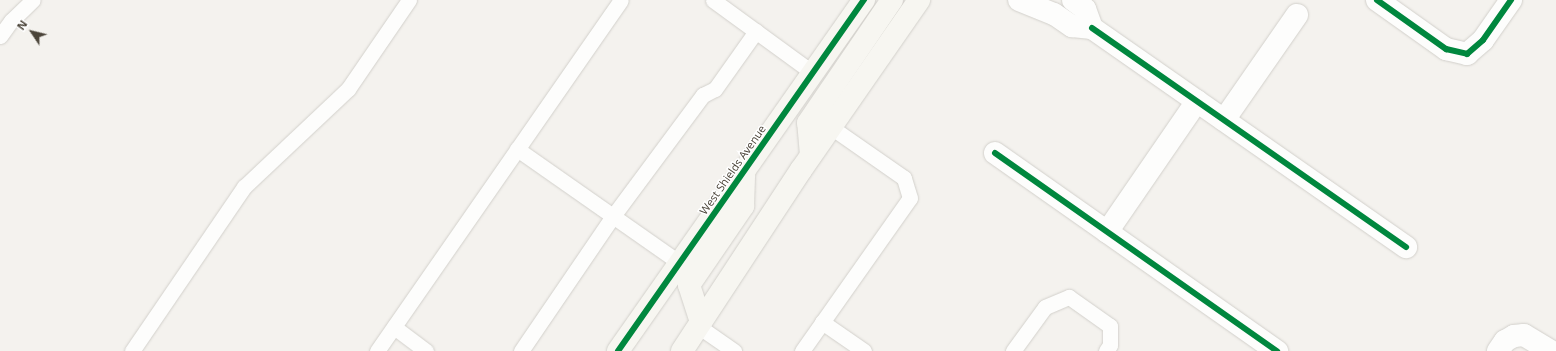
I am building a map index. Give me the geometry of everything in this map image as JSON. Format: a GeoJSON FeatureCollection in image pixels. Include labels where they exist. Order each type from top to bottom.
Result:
{"type":"FeatureCollection","features":[{"type":"Feature","properties":{"kind":"street","name":"West Shields Avenue"},"geometry":{"type":"LineString","coordinates":[[618,351],[864,0]]}},
{"type":"Feature","properties":{"kind":"street"},"geometry":{"type":"LineString","coordinates":[[811,155],[808,123],[892,0]]}},
{"type":"Feature","properties":{"kind":"street"},"geometry":{"type":"LineString","coordinates":[[682,351],[811,155],[919,0]]}},
{"type":"Feature","properties":{"kind":"street"},"geometry":{"type":"LineString","coordinates":[[1019,0],[1054,14],[1072,26],[1092,28],[1406,247]]}},
{"type":"Feature","properties":{"kind":"street"},"geometry":{"type":"LineString","coordinates":[[1073,0],[1085,9],[1092,28]]}},
{"type":"Feature","properties":{"kind":"street"},"geometry":{"type":"LineString","coordinates":[[1377,0],[1446,49],[1467,54],[1483,40],[1511,0]]}},
{"type":"Feature","properties":{"kind":"street"},"geometry":{"type":"LineString","coordinates":[[1224,120],[1297,15]]}},
{"type":"Feature","properties":{"kind":"street"},"geometry":{"type":"LineString","coordinates":[[1107,232],[1197,101]]}},
{"type":"Feature","properties":{"kind":"street"},"geometry":{"type":"LineString","coordinates":[[994,153],[1277,351]]}},
{"type":"Feature","properties":{"kind":"street"},"geometry":{"type":"LineString","coordinates":[[699,324],[689,285],[743,206],[744,173]]}},
{"type":"Feature","properties":{"kind":"street"},"geometry":{"type":"LineString","coordinates":[[1498,351],[1505,341],[1514,336],[1524,334],[1551,351]]}},
{"type":"Feature","properties":{"kind":"lane"},"geometry":{"type":"LineString","coordinates":[[0,36],[11,21],[33,0]]}},
{"type":"Feature","properties":{"kind":"lane"},"geometry":{"type":"LineString","coordinates":[[132,351],[244,186],[348,89],[409,0]]}},
{"type":"Feature","properties":{"kind":"lane"},"geometry":{"type":"LineString","coordinates":[[377,351],[621,0]]}},
{"type":"Feature","properties":{"kind":"lane"},"geometry":{"type":"LineString","coordinates":[[713,0],[813,73]]}},
{"type":"Feature","properties":{"kind":"lane"},"geometry":{"type":"LineString","coordinates":[[521,351],[613,216],[703,94],[715,89],[756,31]]}},
{"type":"Feature","properties":{"kind":"lane"},"geometry":{"type":"LineString","coordinates":[[802,351],[910,198],[904,178],[831,127]]}},
{"type":"Feature","properties":{"kind":"lane"},"geometry":{"type":"LineString","coordinates":[[517,149],[680,263]]}},
{"type":"Feature","properties":{"kind":"lane"},"geometry":{"type":"LineString","coordinates":[[1013,351],[1044,307],[1069,297],[1110,326],[1110,345],[1106,351]]}},
{"type":"Feature","properties":{"kind":"lane"},"geometry":{"type":"LineString","coordinates":[[822,322],[864,351]]}},
{"type":"Feature","properties":{"kind":"lane"},"geometry":{"type":"LineString","coordinates":[[699,324],[734,351]]}},
{"type":"Feature","properties":{"kind":"lane"},"geometry":{"type":"LineString","coordinates":[[394,327],[423,350]]}},
{"type":"Feature","properties":{"kind":"cycle path"},"geometry":{"type":"LineString","coordinates":[[618,351],[864,0]]}},
{"type":"Feature","properties":{"kind":"cycle path"},"geometry":{"type":"LineString","coordinates":[[1377,0],[1446,49],[1467,54],[1483,40],[1511,0]]}},
{"type":"Feature","properties":{"kind":"cycle path"},"geometry":{"type":"LineString","coordinates":[[1092,28],[1406,247]]}},
{"type":"Feature","properties":{"kind":"cycle path"},"geometry":{"type":"LineString","coordinates":[[995,153],[1277,351]]}}]}
